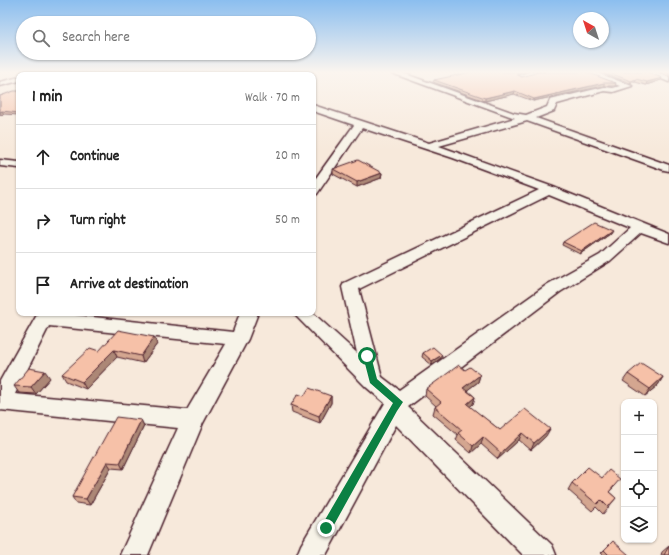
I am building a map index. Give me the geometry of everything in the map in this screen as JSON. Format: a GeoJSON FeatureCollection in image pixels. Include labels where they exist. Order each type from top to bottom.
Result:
{"type":"FeatureCollection","features":[{"type":"Feature","properties":{"kind":"street"},"geometry":{"type":"LineString","coordinates":[[465,98],[512,115],[527,118],[668,168]]}},
{"type":"Feature","properties":{"kind":"street"},"geometry":{"type":"LineString","coordinates":[[429,146],[527,118],[551,109],[554,102],[570,98]]}},
{"type":"Feature","properties":{"kind":"street"},"geometry":{"type":"LineString","coordinates":[[316,109],[359,125],[429,146],[549,190],[669,239]]}},
{"type":"Feature","properties":{"kind":"street"},"geometry":{"type":"LineString","coordinates":[[316,187],[359,125]]}},
{"type":"Feature","properties":{"kind":"street"},"geometry":{"type":"LineString","coordinates":[[0,163],[16,165]]}},
{"type":"Feature","properties":{"kind":"street"},"geometry":{"type":"LineString","coordinates":[[373,381],[350,287],[549,190]]}},
{"type":"Feature","properties":{"kind":"street"},"geometry":{"type":"LineString","coordinates":[[311,555],[396,405],[554,288],[605,258],[639,227]]}},
{"type":"Feature","properties":{"kind":"street"},"geometry":{"type":"LineString","coordinates":[[194,420],[0,401],[45,316],[238,340]]}},
{"type":"Feature","properties":{"kind":"street"},"geometry":{"type":"LineString","coordinates":[[134,555],[194,420],[238,340],[248,316]]}},
{"type":"Feature","properties":{"kind":"street"},"geometry":{"type":"LineString","coordinates":[[305,316],[373,381],[542,555]]}},
{"type":"Feature","properties":{"kind":"building"},"geometry":{"type":"Polygon","coordinates":[[[0,98],[16,98],[16,113],[0,112],[0,98]]]}},
{"type":"Feature","properties":{"kind":"building"},"geometry":{"type":"Polygon","coordinates":[[[358,160],[382,173],[357,182],[333,169],[358,160]]]}},
{"type":"Feature","properties":{"kind":"building"},"geometry":{"type":"Polygon","coordinates":[[[594,222],[612,230],[582,251],[563,242],[594,222]]]}},
{"type":"Feature","properties":{"kind":"building"},"geometry":{"type":"Polygon","coordinates":[[[118,330],[154,337],[141,356],[114,350],[82,382],[62,374],[90,348],[99,351],[118,330]]]}},
{"type":"Feature","properties":{"kind":"building"},"geometry":{"type":"Polygon","coordinates":[[[433,347],[442,355],[432,361],[423,353],[433,347]]]}},
{"type":"Feature","properties":{"kind":"building"},"geometry":{"type":"Polygon","coordinates":[[[641,363],[663,377],[650,389],[628,374],[641,363]]]}},
{"type":"Feature","properties":{"kind":"building"},"geometry":{"type":"Polygon","coordinates":[[[459,365],[465,370],[470,367],[480,375],[463,388],[475,397],[467,404],[500,430],[525,409],[550,429],[534,443],[522,433],[501,453],[483,437],[473,446],[458,433],[462,430],[435,407],[441,402],[426,389],[459,365]]]}},
{"type":"Feature","properties":{"kind":"building"},"geometry":{"type":"Polygon","coordinates":[[[29,368],[45,371],[31,387],[14,386],[29,368]]]}},
{"type":"Feature","properties":{"kind":"building"},"geometry":{"type":"Polygon","coordinates":[[[309,388],[331,396],[319,416],[291,405],[298,394],[304,396],[309,388]]]}},
{"type":"Feature","properties":{"kind":"building"},"geometry":{"type":"Polygon","coordinates":[[[116,417],[141,420],[120,463],[107,462],[86,499],[72,497],[116,417]]]}},
{"type":"Feature","properties":{"kind":"building"},"geometry":{"type":"Polygon","coordinates":[[[588,467],[602,478],[609,470],[620,479],[609,492],[616,498],[608,507],[601,500],[597,504],[572,483],[588,467]]]}},
{"type":"Feature","properties":{"kind":"building"},"geometry":{"type":"Polygon","coordinates":[[[613,541],[629,555],[609,555],[604,550],[613,541]]]}},
{"type":"Feature","properties":{"kind":"building"},"geometry":{"type":"Polygon","coordinates":[[[669,546],[669,555],[664,555],[669,546]]]}},
{"type":"Feature","properties":{"kind":"route"},"geometry":{"type":"LineString","coordinates":[[326,528],[394,408],[399,402],[373,381],[367,356]]}}]}
